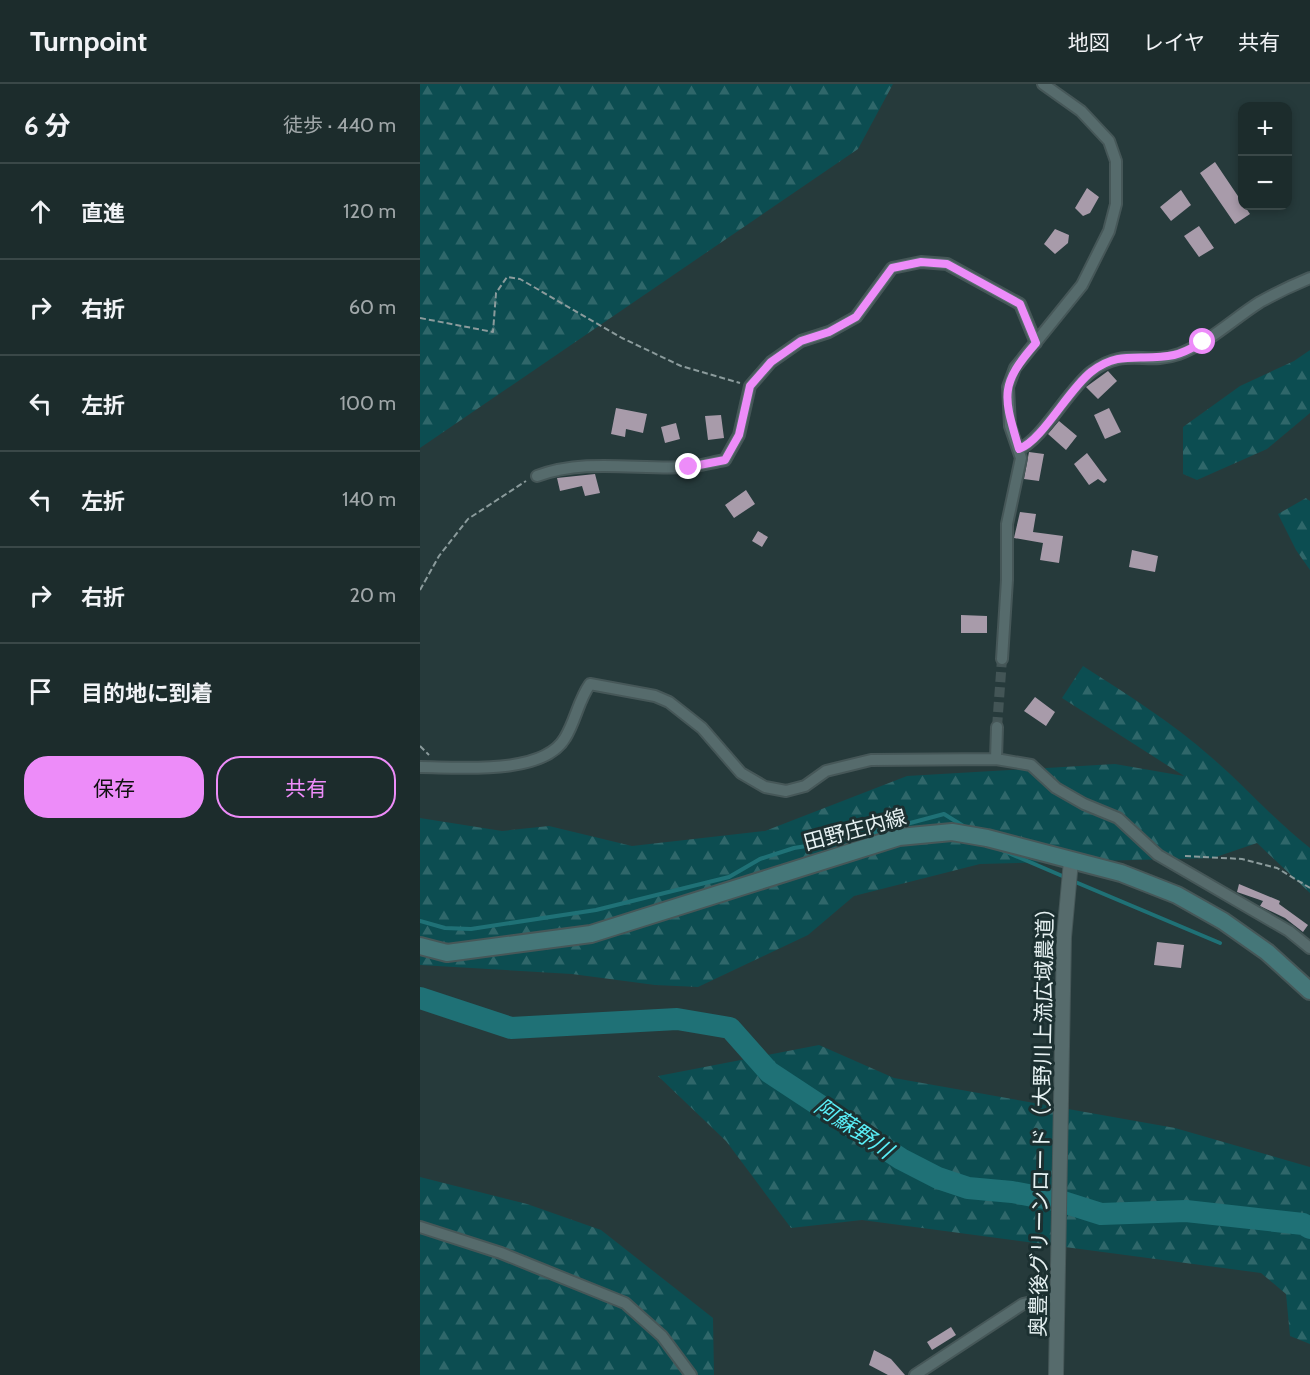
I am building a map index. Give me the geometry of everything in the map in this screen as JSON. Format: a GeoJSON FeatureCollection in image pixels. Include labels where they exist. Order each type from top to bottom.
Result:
{"type":"FeatureCollection","features":[{"type":"Feature","properties":{"kind":"main road","name":"田野庄内線"},"geometry":{"type":"LineString","coordinates":[[420,946],[447,953],[591,934],[899,837],[952,832],[987,838],[1121,873],[1177,895],[1223,921],[1267,952],[1310,991]]}},
{"type":"Feature","properties":{"kind":"street"},"geometry":{"type":"LineString","coordinates":[[1002,659],[1007,580],[1007,524],[1021,464],[1019,449],[1010,426],[1008,387],[1015,368],[1064,310],[1092,267],[1109,231],[1116,193],[1116,161],[1109,141],[1081,111],[1043,84]]}},
{"type":"Feature","properties":{"kind":"street"},"geometry":{"type":"LineString","coordinates":[[537,476],[557,468],[576,466],[689,467],[725,460],[739,435],[750,386],[771,362],[801,341],[829,332],[856,317],[892,268],[921,262],[947,264],[1020,304],[1036,343]]}},
{"type":"Feature","properties":{"kind":"street"},"geometry":{"type":"LineString","coordinates":[[1019,449],[1036,435],[1075,387],[1091,372],[1110,360],[1122,356],[1175,355],[1203,342],[1260,302],[1310,278]]}},
{"type":"Feature","properties":{"kind":"street"},"geometry":{"type":"LineString","coordinates":[[420,767],[522,764],[549,754],[565,740],[580,698],[590,684],[655,696],[669,702],[702,728],[741,773],[765,787],[786,791],[805,786],[826,771],[871,760],[996,759],[1031,765],[1056,788],[1084,804],[1118,818],[1158,855],[1289,931],[1310,948]]}},
{"type":"Feature","properties":{"kind":"street"},"geometry":{"type":"LineString","coordinates":[[996,759],[998,727]]}},
{"type":"Feature","properties":{"kind":"street","name":"奥豊後グリーンロード（大野川上流広域農道）"},"geometry":{"type":"LineString","coordinates":[[1056,1375],[1064,937],[1071,861]]}},
{"type":"Feature","properties":{"kind":"street"},"geometry":{"type":"LineString","coordinates":[[420,1227],[501,1253],[625,1303],[662,1336],[691,1375]]}},
{"type":"Feature","properties":{"kind":"street"},"geometry":{"type":"LineString","coordinates":[[915,1375],[1023,1304],[1057,1296]]}},
{"type":"Feature","properties":{"kind":"path"},"geometry":{"type":"LineString","coordinates":[[420,318],[493,332],[496,293],[507,277],[520,279],[622,338],[681,366],[750,386]]}},
{"type":"Feature","properties":{"kind":"path"},"geometry":{"type":"LineString","coordinates":[[420,590],[439,556],[468,519],[506,492],[537,476]]}},
{"type":"Feature","properties":{"kind":"path"},"geometry":{"type":"LineString","coordinates":[[1158,855],[1242,860],[1277,868],[1310,888]]}},
{"type":"Feature","properties":{"kind":"green space"},"geometry":{"type":"Polygon","coordinates":[[[420,84],[893,84],[858,149],[420,448],[420,84]]]}},
{"type":"Feature","properties":{"kind":"green space"},"geometry":{"type":"Polygon","coordinates":[[[1310,350],[1310,413],[1267,449],[1197,480],[1183,474],[1183,427],[1240,386],[1294,361],[1310,350]]]}},
{"type":"Feature","properties":{"kind":"green space"},"geometry":{"type":"Polygon","coordinates":[[[1306,498],[1310,501],[1310,570],[1296,550],[1278,514],[1306,498]]]}},
{"type":"Feature","properties":{"kind":"green space"},"geometry":{"type":"Polygon","coordinates":[[[1083,666],[1196,744],[1310,848],[1310,893],[1257,843],[1213,858],[980,864],[854,896],[808,935],[698,987],[655,985],[572,974],[420,965],[420,818],[502,831],[549,826],[632,846],[765,831],[907,776],[1115,764],[1184,776],[1062,698],[1083,666]]]}},
{"type":"Feature","properties":{"kind":"green space"},"geometry":{"type":"Polygon","coordinates":[[[819,1045],[894,1078],[1175,1128],[1310,1167],[1310,1344],[1290,1336],[1286,1294],[1261,1273],[862,1220],[791,1228],[726,1141],[658,1076],[819,1045]]]}},
{"type":"Feature","properties":{"kind":"green space"},"geometry":{"type":"Polygon","coordinates":[[[420,1177],[527,1204],[601,1230],[713,1318],[714,1375],[420,1375],[420,1177]]]}},
{"type":"Feature","properties":{"kind":"building"},"geometry":{"type":"Polygon","coordinates":[[[1215,162],[1238,196],[1238,210],[1247,210],[1250,214],[1235,224],[1200,173],[1215,162]]]}},
{"type":"Feature","properties":{"kind":"building"},"geometry":{"type":"Polygon","coordinates":[[[1087,188],[1099,197],[1090,213],[1083,216],[1075,208],[1087,188]]]}},
{"type":"Feature","properties":{"kind":"building"},"geometry":{"type":"Polygon","coordinates":[[[1181,190],[1191,205],[1171,221],[1160,207],[1181,190]]]}},
{"type":"Feature","properties":{"kind":"building"},"geometry":{"type":"Polygon","coordinates":[[[1199,226],[1214,248],[1199,257],[1184,236],[1199,226]]]}},
{"type":"Feature","properties":{"kind":"building"},"geometry":{"type":"Polygon","coordinates":[[[1055,229],[1069,235],[1068,243],[1055,254],[1044,244],[1055,229]]]}},
{"type":"Feature","properties":{"kind":"building"},"geometry":{"type":"Polygon","coordinates":[[[1108,371],[1117,381],[1098,399],[1086,387],[1108,371]]]}},
{"type":"Feature","properties":{"kind":"building"},"geometry":{"type":"Polygon","coordinates":[[[616,408],[647,414],[643,433],[626,429],[625,437],[611,434],[616,408]]]}},
{"type":"Feature","properties":{"kind":"building"},"geometry":{"type":"Polygon","coordinates":[[[1109,408],[1121,432],[1105,439],[1094,415],[1109,408]]]}},
{"type":"Feature","properties":{"kind":"building"},"geometry":{"type":"Polygon","coordinates":[[[721,415],[724,438],[708,440],[705,416],[721,415]]]}},
{"type":"Feature","properties":{"kind":"building"},"geometry":{"type":"Polygon","coordinates":[[[1059,421],[1077,436],[1066,450],[1048,434],[1059,421]]]}},
{"type":"Feature","properties":{"kind":"building"},"geometry":{"type":"Polygon","coordinates":[[[676,423],[680,439],[665,443],[661,427],[676,423]]]}},
{"type":"Feature","properties":{"kind":"building"},"geometry":{"type":"Polygon","coordinates":[[[1029,452],[1044,454],[1039,481],[1024,479],[1029,452]]]}},
{"type":"Feature","properties":{"kind":"building"},"geometry":{"type":"Polygon","coordinates":[[[1087,453],[1107,480],[1104,483],[1098,479],[1089,485],[1074,464],[1087,453]]]}},
{"type":"Feature","properties":{"kind":"building"},"geometry":{"type":"Polygon","coordinates":[[[595,474],[600,493],[585,496],[582,486],[560,491],[557,478],[595,474]]]}},
{"type":"Feature","properties":{"kind":"building"},"geometry":{"type":"Polygon","coordinates":[[[746,490],[755,504],[734,518],[725,505],[746,490]]]}},
{"type":"Feature","properties":{"kind":"building"},"geometry":{"type":"Polygon","coordinates":[[[1020,512],[1036,514],[1033,532],[1063,536],[1059,563],[1040,560],[1043,543],[1014,538],[1020,512]]]}},
{"type":"Feature","properties":{"kind":"building"},"geometry":{"type":"Polygon","coordinates":[[[758,531],[768,537],[762,547],[752,541],[758,531]]]}},
{"type":"Feature","properties":{"kind":"building"},"geometry":{"type":"Polygon","coordinates":[[[1132,550],[1158,556],[1155,572],[1129,567],[1132,550]]]}},
{"type":"Feature","properties":{"kind":"building"},"geometry":{"type":"Polygon","coordinates":[[[961,615],[987,616],[987,633],[961,633],[961,615]]]}},
{"type":"Feature","properties":{"kind":"building"},"geometry":{"type":"Polygon","coordinates":[[[1035,697],[1055,712],[1046,726],[1024,711],[1035,697]]]}},
{"type":"Feature","properties":{"kind":"building"},"geometry":{"type":"Polygon","coordinates":[[[1239,884],[1280,901],[1279,904],[1308,925],[1303,932],[1285,918],[1260,906],[1263,901],[1237,892],[1239,884]]]}},
{"type":"Feature","properties":{"kind":"building"},"geometry":{"type":"Polygon","coordinates":[[[1157,942],[1184,945],[1181,968],[1154,965],[1157,942]]]}},
{"type":"Feature","properties":{"kind":"building"},"geometry":{"type":"Polygon","coordinates":[[[951,1327],[956,1335],[932,1350],[927,1342],[951,1327]]]}},
{"type":"Feature","properties":{"kind":"building"},"geometry":{"type":"Polygon","coordinates":[[[874,1350],[891,1359],[905,1375],[888,1375],[869,1365],[874,1350]]]}},
{"type":"Feature","properties":{"kind":"waterway"},"geometry":{"type":"LineString","coordinates":[[420,921],[445,928],[471,929],[596,910],[729,877],[760,859],[794,848],[850,839],[944,814],[965,827]]}},
{"type":"Feature","properties":{"kind":"waterway"},"geometry":{"type":"LineString","coordinates":[[997,848],[1067,878]]}},
{"type":"Feature","properties":{"kind":"waterway"},"geometry":{"type":"LineString","coordinates":[[1073,881],[1220,943]]}},
{"type":"Feature","properties":{"kind":"waterway","name":"阿蘇野川"},"geometry":{"type":"LineString","coordinates":[[420,998],[511,1028],[677,1019],[730,1028],[769,1072],[901,1159],[938,1178],[968,1188],[1012,1192],[1060,1201],[1101,1214],[1186,1211],[1303,1224],[1310,1228]]}},
{"type":"Feature","properties":{"kind":"tunnel"},"geometry":{"type":"LineString","coordinates":[[997,727],[1002,659]]}},
{"type":"Feature","properties":{"kind":"route"},"geometry":{"type":"LineString","coordinates":[[689,467],[725,460],[739,435],[750,386],[771,362],[801,341],[829,332],[856,317],[892,268],[921,262],[947,264],[1020,304],[1036,343],[1015,368],[1008,387],[1007,408],[1010,426],[1019,449],[1036,435],[1075,387],[1091,372],[1110,360],[1122,356],[1175,355],[1203,342]]}}]}
